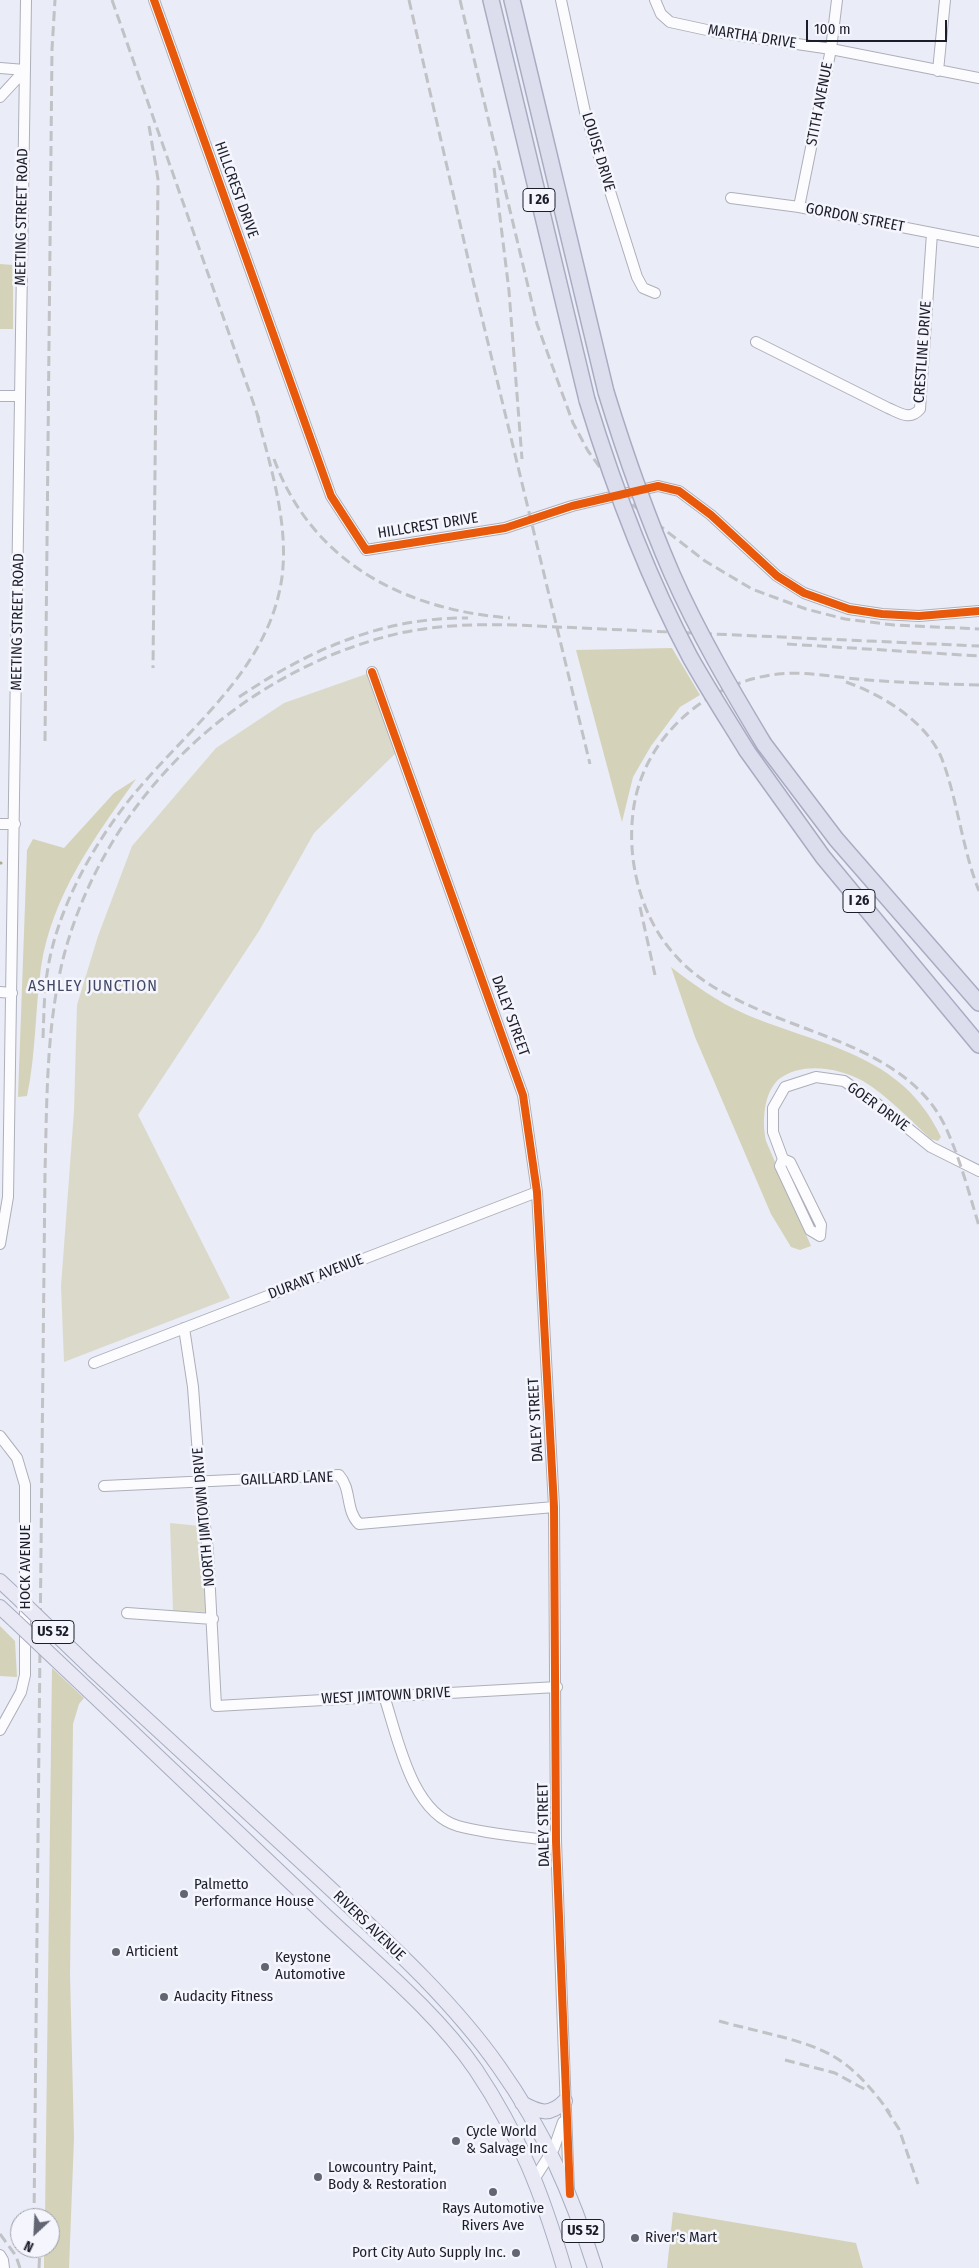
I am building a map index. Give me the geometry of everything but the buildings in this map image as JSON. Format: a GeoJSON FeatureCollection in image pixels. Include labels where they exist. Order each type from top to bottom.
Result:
{"type":"FeatureCollection","features":[{"type":"Feature","properties":{"kind":"highway","name":"I 26"},"geometry":{"type":"LineString","coordinates":[[491,0],[587,400],[606,461],[646,564],[690,656],[747,751],[823,857],[979,1045]]}},
{"type":"Feature","properties":{"kind":"highway","name":"I 26"},"geometry":{"type":"LineString","coordinates":[[512,0],[606,392],[627,459],[673,575],[723,674],[764,744],[836,839],[979,1004]]}},
{"type":"Feature","properties":{"kind":"main road","name":"RIVERS AVENUE"},"geometry":{"type":"LineString","coordinates":[[0,1581],[392,1948],[452,2009],[499,2067],[552,2152],[570,2194],[595,2268]]}},
{"type":"Feature","properties":{"kind":"main road","name":"RIVERS AVENUE"},"geometry":{"type":"LineString","coordinates":[[0,1607],[386,1972],[442,2028],[475,2069],[500,2109],[535,2178],[564,2268]]}},
{"type":"Feature","properties":{"kind":"main road"},"geometry":{"type":"LineString","coordinates":[[521,2102],[542,2113],[551,2112],[566,2101]]}},
{"type":"Feature","properties":{"kind":"street","name":"MEETING STREET ROAD"},"geometry":{"type":"LineString","coordinates":[[0,1244],[8,1197],[26,0]]}},
{"type":"Feature","properties":{"kind":"street","name":"HILLCREST DRIVE"},"geometry":{"type":"LineString","coordinates":[[154,0],[331,496],[366,550],[505,528],[572,506],[658,486],[679,491],[712,515],[777,576],[804,594],[849,609],[882,614],[919,616],[979,611]]}},
{"type":"Feature","properties":{"kind":"street","name":"LOUISE DRIVE"},"geometry":{"type":"LineString","coordinates":[[561,0],[585,112],[636,277],[643,288],[655,293]]}},
{"type":"Feature","properties":{"kind":"street","name":"MARTHA DRIVE"},"geometry":{"type":"LineString","coordinates":[[655,0],[661,14],[670,22],[716,32],[831,49],[979,78]]}},
{"type":"Feature","properties":{"kind":"street","name":"STITH AVENUE"},"geometry":{"type":"LineString","coordinates":[[800,207],[831,49],[837,0]]}},
{"type":"Feature","properties":{"kind":"street"},"geometry":{"type":"LineString","coordinates":[[938,71],[945,0]]}},
{"type":"Feature","properties":{"kind":"street"},"geometry":{"type":"LineString","coordinates":[[0,68],[25,70]]}},
{"type":"Feature","properties":{"kind":"street"},"geometry":{"type":"LineString","coordinates":[[0,97],[25,70]]}},
{"type":"Feature","properties":{"kind":"street","name":"GORDON STREET"},"geometry":{"type":"LineString","coordinates":[[731,198],[800,207],[979,242]]}},
{"type":"Feature","properties":{"kind":"street","name":"CRESTLINE DRIVE"},"geometry":{"type":"LineString","coordinates":[[756,342],[888,408],[907,416],[915,414],[920,409],[932,232]]}},
{"type":"Feature","properties":{"kind":"street"},"geometry":{"type":"LineString","coordinates":[[0,396],[20,396]]}},
{"type":"Feature","properties":{"kind":"street","name":"DALEY STREET"},"geometry":{"type":"LineString","coordinates":[[372,672],[523,1095],[537,1192],[554,1507],[557,1687],[556,1842],[570,2194]]}},
{"type":"Feature","properties":{"kind":"street"},"geometry":{"type":"LineString","coordinates":[[0,824],[15,824]]}},
{"type":"Feature","properties":{"kind":"street"},"geometry":{"type":"LineString","coordinates":[[0,992],[12,992]]}},
{"type":"Feature","properties":{"kind":"street","name":"GOER DRIVE"},"geometry":{"type":"LineString","coordinates":[[783,1159],[790,1162],[821,1225],[820,1236],[810,1230],[780,1166],[783,1159],[773,1132],[773,1108],[785,1087],[816,1077],[844,1081],[884,1108],[931,1147],[979,1171]]}},
{"type":"Feature","properties":{"kind":"street","name":"DURANT AVENUE"},"geometry":{"type":"LineString","coordinates":[[94,1363],[537,1192]]}},
{"type":"Feature","properties":{"kind":"street","name":"NORTH JIMTOWN DRIVE"},"geometry":{"type":"LineString","coordinates":[[184,1328],[193,1387],[213,1619],[216,1706]]}},
{"type":"Feature","properties":{"kind":"street","name":"HOCK AVENUE"},"geometry":{"type":"LineString","coordinates":[[0,1436],[11,1448],[21,1468],[26,1498],[25,1675],[21,1692],[0,1730]]}},
{"type":"Feature","properties":{"kind":"street","name":"GAILLARD LANE"},"geometry":{"type":"LineString","coordinates":[[104,1486],[339,1475],[345,1481],[352,1516],[359,1524],[554,1507]]}},
{"type":"Feature","properties":{"kind":"street"},"geometry":{"type":"LineString","coordinates":[[127,1613],[213,1619]]}},
{"type":"Feature","properties":{"kind":"street","name":"WEST JIMTOWN DRIVE"},"geometry":{"type":"LineString","coordinates":[[216,1706],[557,1687]]}},
{"type":"Feature","properties":{"kind":"street"},"geometry":{"type":"LineString","coordinates":[[384,1696],[416,1789],[436,1814],[458,1826],[556,1842]]}},
{"type":"Feature","properties":{"kind":"street","name":"DALEY STREET"},"geometry":{"type":"LineString","coordinates":[[535,2178],[552,2152],[559,2137],[566,2101]]}},
{"type":"Feature","properties":{"kind":"shaded area"},"geometry":{"type":"Polygon","coordinates":[[[372,672],[400,749],[314,833],[259,931],[138,1115],[230,1298],[64,1362],[61,1286],[74,1111],[77,1005],[98,936],[132,846],[216,748],[284,703],[372,672]]]}},
{"type":"Feature","properties":{"kind":"shaded area"},"geometry":{"type":"Polygon","coordinates":[[[170,1523],[200,1526],[208,1612],[173,1611],[170,1523]]]}},
{"type":"Feature","properties":{"kind":"green space"},"geometry":{"type":"Polygon","coordinates":[[[0,264],[13,265],[13,329],[0,329],[0,264]]]}},
{"type":"Feature","properties":{"kind":"green space"},"geometry":{"type":"Polygon","coordinates":[[[672,648],[700,695],[680,707],[651,746],[633,777],[622,822],[576,650],[672,648]]]}},
{"type":"Feature","properties":{"kind":"green space"},"geometry":{"type":"Polygon","coordinates":[[[136,779],[105,823],[77,868],[55,915],[41,967],[32,1064],[27,1096],[18,1097],[27,850],[33,839],[64,848],[114,793],[136,779]]]}},
{"type":"Feature","properties":{"kind":"green space"},"geometry":{"type":"Polygon","coordinates":[[[671,967],[706,993],[745,1014],[830,1045],[882,1070],[904,1087],[924,1109],[941,1137],[938,1141],[931,1139],[881,1094],[854,1076],[821,1068],[810,1068],[788,1073],[779,1079],[770,1092],[765,1108],[764,1126],[766,1141],[811,1246],[800,1250],[791,1247],[771,1214],[695,1037],[671,967]]]}},
{"type":"Feature","properties":{"kind":"green space"},"geometry":{"type":"Polygon","coordinates":[[[0,1626],[15,1641],[17,1677],[0,1676],[0,1626]]]}},
{"type":"Feature","properties":{"kind":"green space"},"geometry":{"type":"Polygon","coordinates":[[[52,1668],[84,1698],[79,1704],[73,1724],[70,1974],[74,2138],[69,2268],[44,2268],[44,2258],[60,2258],[60,2208],[45,2208],[52,1668]]]}},
{"type":"Feature","properties":{"kind":"green space"},"geometry":{"type":"Polygon","coordinates":[[[673,2212],[856,2243],[863,2268],[667,2268],[673,2212]]]}},
{"type":"Feature","properties":{"kind":"railway"},"geometry":{"type":"LineString","coordinates":[[45,741],[52,49],[55,0]]}},
{"type":"Feature","properties":{"kind":"railway"},"geometry":{"type":"LineString","coordinates":[[112,0],[259,419]]}},
{"type":"Feature","properties":{"kind":"railway"},"geometry":{"type":"LineString","coordinates":[[409,0],[474,285],[590,764]]}},
{"type":"Feature","properties":{"kind":"railway"},"geometry":{"type":"LineString","coordinates":[[460,0],[537,324],[573,423],[588,451],[620,495],[705,561],[752,589],[806,609],[845,619],[894,625],[979,629]]}},
{"type":"Feature","properties":{"kind":"railway"},"geometry":{"type":"LineString","coordinates":[[149,126],[158,179],[153,668]]}},
{"type":"Feature","properties":{"kind":"railway"},"geometry":{"type":"LineString","coordinates":[[494,168],[509,291],[522,459]]}},
{"type":"Feature","properties":{"kind":"railway"},"geometry":{"type":"LineString","coordinates":[[43,1038],[44,1000],[49,962],[61,920],[78,879],[113,821],[126,804],[220,700],[242,672],[260,643],[274,611],[282,577],[283,536],[277,494],[257,414]]}},
{"type":"Feature","properties":{"kind":"railway"},"geometry":{"type":"LineString","coordinates":[[274,459],[291,495],[312,527],[338,553],[367,574],[399,592],[434,604],[471,613],[510,618]]}},
{"type":"Feature","properties":{"kind":"railway"},"geometry":{"type":"LineString","coordinates":[[239,697],[292,665],[348,640],[406,623],[468,618]]}},
{"type":"Feature","properties":{"kind":"railway"},"geometry":{"type":"LineString","coordinates":[[34,2208],[45,1172],[48,1065],[53,1012],[63,959],[82,902],[109,848],[143,799],[182,754],[228,715],[277,682],[331,655],[404,632],[452,626],[515,625],[979,646]]}},
{"type":"Feature","properties":{"kind":"railway"},"geometry":{"type":"LineString","coordinates":[[787,644],[979,656]]}},
{"type":"Feature","properties":{"kind":"railway"},"geometry":{"type":"LineString","coordinates":[[979,685],[896,682],[789,673],[751,679],[726,689],[703,702],[681,719],[663,739],[649,761],[639,786],[633,813],[632,832],[635,869],[645,906],[653,923],[674,954],[694,973],[717,989],[766,1013],[867,1054],[891,1068],[912,1084],[931,1103],[945,1126],[960,1163],[979,1226]]}},
{"type":"Feature","properties":{"kind":"railway"},"geometry":{"type":"LineString","coordinates":[[846,682],[889,702],[915,722],[935,746],[947,775],[968,858],[979,891]]}},
{"type":"Feature","properties":{"kind":"railway"},"geometry":{"type":"LineString","coordinates":[[640,907],[655,975]]}},
{"type":"Feature","properties":{"kind":"railway"},"geometry":{"type":"LineString","coordinates":[[719,2021],[793,2040],[833,2056],[857,2075],[890,2113]]}},
{"type":"Feature","properties":{"kind":"railway"},"geometry":{"type":"LineString","coordinates":[[785,2060],[835,2073],[866,2090]]}},
{"type":"Feature","properties":{"kind":"railway"},"geometry":{"type":"LineString","coordinates":[[886,2109],[899,2129],[918,2184]]}},
{"type":"Feature","properties":{"kind":"railway"},"geometry":{"type":"LineString","coordinates":[[0,2234],[16,2256],[20,2268]]}},
{"type":"Feature","properties":{"kind":"railway"},"geometry":{"type":"LineString","coordinates":[[39,2268],[40,2258]]}},
{"type":"Feature","properties":{"kind":"cycle path"},"geometry":{"type":"LineString","coordinates":[[154,0],[331,496],[366,550],[505,528],[572,506],[658,486],[679,491],[711,515],[777,576],[804,593],[849,609],[882,614],[919,616],[979,611]]}},
{"type":"Feature","properties":{"kind":"cycle path"},"geometry":{"type":"LineString","coordinates":[[372,672],[523,1095],[537,1192],[554,1507],[556,1841],[570,2194]]}},
{"type":"Feature","properties":{"kind":"place","name":"Palmetto Performance House"},"geometry":{"type":"Point","coordinates":[184,1894]}},
{"type":"Feature","properties":{"kind":"place","name":"Articient"},"geometry":{"type":"Point","coordinates":[116,1952]}},
{"type":"Feature","properties":{"kind":"place","name":"Keystone Automotive"},"geometry":{"type":"Point","coordinates":[265,1967]}},
{"type":"Feature","properties":{"kind":"place","name":"Audacity Fitness"},"geometry":{"type":"Point","coordinates":[164,1997]}},
{"type":"Feature","properties":{"kind":"place","name":"Cycle World & Salvage Inc"},"geometry":{"type":"Point","coordinates":[456,2141]}},
{"type":"Feature","properties":{"kind":"place","name":"Lowcountry Paint, Body & Restoration"},"geometry":{"type":"Point","coordinates":[318,2177]}},
{"type":"Feature","properties":{"kind":"place","name":"Rays Automotive Rivers Ave"},"geometry":{"type":"Point","coordinates":[493,2192]}},
{"type":"Feature","properties":{"kind":"place","name":"River's Mart"},"geometry":{"type":"Point","coordinates":[635,2238]}},
{"type":"Feature","properties":{"kind":"place","name":"Port City Auto Supply Inc."},"geometry":{"type":"Point","coordinates":[516,2253]}},
{"type":"Feature","properties":{"kind":"district","name":"ASHLEY JUNCTION"},"geometry":{"type":"Point","coordinates":[93,987]}}]}
